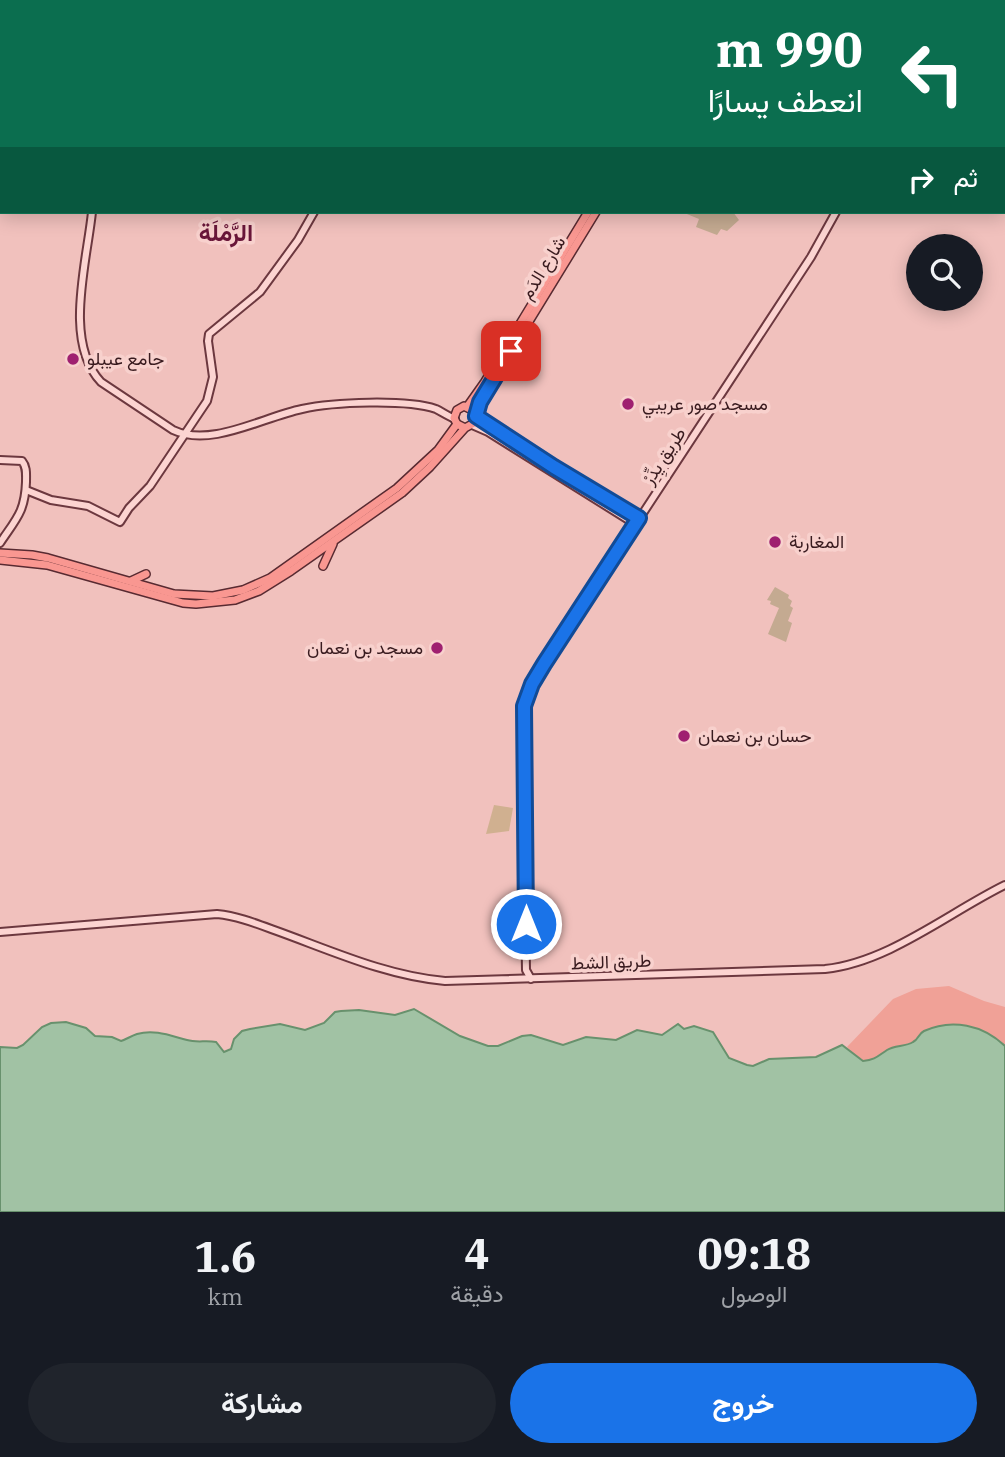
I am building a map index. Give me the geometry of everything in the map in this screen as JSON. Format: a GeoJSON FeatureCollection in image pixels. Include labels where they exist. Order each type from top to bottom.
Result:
{"type":"FeatureCollection","features":[{"type":"Feature","properties":{"kind":"main road","name":"شارع الدَم"},"geometry":{"type":"LineString","coordinates":[[467,407],[587,214]]}},
{"type":"Feature","properties":{"kind":"main road","name":"شارع الدَم"},"geometry":{"type":"LineString","coordinates":[[0,560],[47,565],[158,597],[196,604],[221,603],[246,596],[298,567],[417,480],[469,427],[498,372],[595,214]]}},
{"type":"Feature","properties":{"kind":"main road"},"geometry":{"type":"LineString","coordinates":[[0,553],[40,556],[157,590],[193,597],[243,590],[270,578],[397,488],[438,450],[456,421],[457,410],[467,407],[475,415]]}},
{"type":"Feature","properties":{"kind":"main road"},"geometry":{"type":"LineString","coordinates":[[456,421],[469,427]]}},
{"type":"Feature","properties":{"kind":"main road"},"geometry":{"type":"LineString","coordinates":[[298,567],[321,566],[334,542]]}},
{"type":"Feature","properties":{"kind":"main road"},"geometry":{"type":"LineString","coordinates":[[130,582],[148,575],[157,590]]}},
{"type":"Feature","properties":{"kind":"street"},"geometry":{"type":"LineString","coordinates":[[92,214],[80,313],[81,345],[87,363],[92,373],[106,386],[184,435],[213,435],[314,407],[383,404],[457,410]]}},
{"type":"Feature","properties":{"kind":"street"},"geometry":{"type":"LineString","coordinates":[[26,490],[51,500],[88,506],[120,522],[150,486],[206,401],[213,385],[209,334],[260,292],[301,236],[313,214]]}},
{"type":"Feature","properties":{"kind":"street","name":"طريق يِدِّرْ"},"geometry":{"type":"LineString","coordinates":[[521,979],[526,970],[524,706],[532,684],[813,253],[835,214]]}},
{"type":"Feature","properties":{"kind":"street"},"geometry":{"type":"LineString","coordinates":[[438,410],[456,421]]}},
{"type":"Feature","properties":{"kind":"street"},"geometry":{"type":"LineString","coordinates":[[475,415],[626,514],[635,524]]}},
{"type":"Feature","properties":{"kind":"street"},"geometry":{"type":"LineString","coordinates":[[469,427],[626,514],[635,524]]}},
{"type":"Feature","properties":{"kind":"street"},"geometry":{"type":"LineString","coordinates":[[0,460],[24,463],[26,490],[23,508],[0,543]]}},
{"type":"Feature","properties":{"kind":"street"},"geometry":{"type":"LineString","coordinates":[[626,514],[646,509]]}},
{"type":"Feature","properties":{"kind":"street","name":"طريق الشط"},"geometry":{"type":"LineString","coordinates":[[0,932],[217,914],[249,921],[367,964],[411,976],[445,981],[825,969],[846,966],[889,949],[1005,885]]}},
{"type":"Feature","properties":{"kind":"street"},"geometry":{"type":"LineString","coordinates":[[526,970],[531,978]]}},
{"type":"Feature","properties":{"kind":"shaded area"},"geometry":{"type":"Polygon","coordinates":[[[687,214],[734,214],[739,220],[727,231],[721,229],[717,235],[696,227],[699,219],[687,214]]]}},
{"type":"Feature","properties":{"kind":"shaded area"},"geometry":{"type":"Polygon","coordinates":[[[775,587],[789,595],[788,598],[792,601],[790,606],[793,608],[788,621],[792,623],[786,642],[768,634],[779,608],[767,600],[775,587]]]}},
{"type":"Feature","properties":{"kind":"shaded area"},"geometry":{"type":"Polygon","coordinates":[[[494,805],[513,808],[509,831],[486,834],[494,805]]]}},
{"type":"Feature","properties":{"kind":"shaded area"},"geometry":{"type":"Polygon","coordinates":[[[414,1009],[460,1036],[488,1046],[498,1046],[531,1035],[563,1045],[586,1037],[616,1040],[637,1030],[662,1035],[678,1024],[684,1029],[694,1026],[713,1032],[729,1058],[753,1066],[769,1059],[816,1057],[842,1045],[863,1061],[890,1048],[910,1044],[922,1032],[935,1027],[956,1024],[977,1029],[1005,1046],[1005,1212],[0,1212],[0,1047],[17,1048],[42,1027],[66,1022],[86,1028],[95,1036],[112,1037],[121,1041],[137,1034],[157,1033],[191,1041],[216,1042],[224,1052],[231,1049],[234,1039],[242,1031],[250,1029],[280,1024],[305,1030],[324,1023],[335,1012],[359,1010],[395,1015],[414,1009]]]}},
{"type":"Feature","properties":{"kind":"sand"},"geometry":{"type":"Polygon","coordinates":[[[949,986],[1005,1007],[1005,1046],[976,1029],[920,1034],[913,1042],[887,1050],[872,1060],[863,1061],[857,1058],[847,1047],[893,999],[916,989],[949,986]]]}},
{"type":"Feature","properties":{"kind":"place","name":"جامع عيبلو"},"geometry":{"type":"Point","coordinates":[73,359]}},
{"type":"Feature","properties":{"kind":"place","name":"مسجد صور عريبي"},"geometry":{"type":"Point","coordinates":[628,404]}},
{"type":"Feature","properties":{"kind":"place","name":"المغاربة"},"geometry":{"type":"Point","coordinates":[775,542]}},
{"type":"Feature","properties":{"kind":"place","name":"مسجد بن نعمان"},"geometry":{"type":"Point","coordinates":[437,648]}},
{"type":"Feature","properties":{"kind":"place","name":"حسان بن نعمان"},"geometry":{"type":"Point","coordinates":[684,736]}},
{"type":"Feature","properties":{"kind":"district","name":"الرَّمْلَة"},"geometry":{"type":"Point","coordinates":[226,233]}},
{"type":"Feature","properties":{"kind":"route"},"geometry":{"type":"LineString","coordinates":[[511,351],[480,402],[476,416],[639,518],[544,664],[532,684],[524,706],[522,723],[526,924]]}}]}
